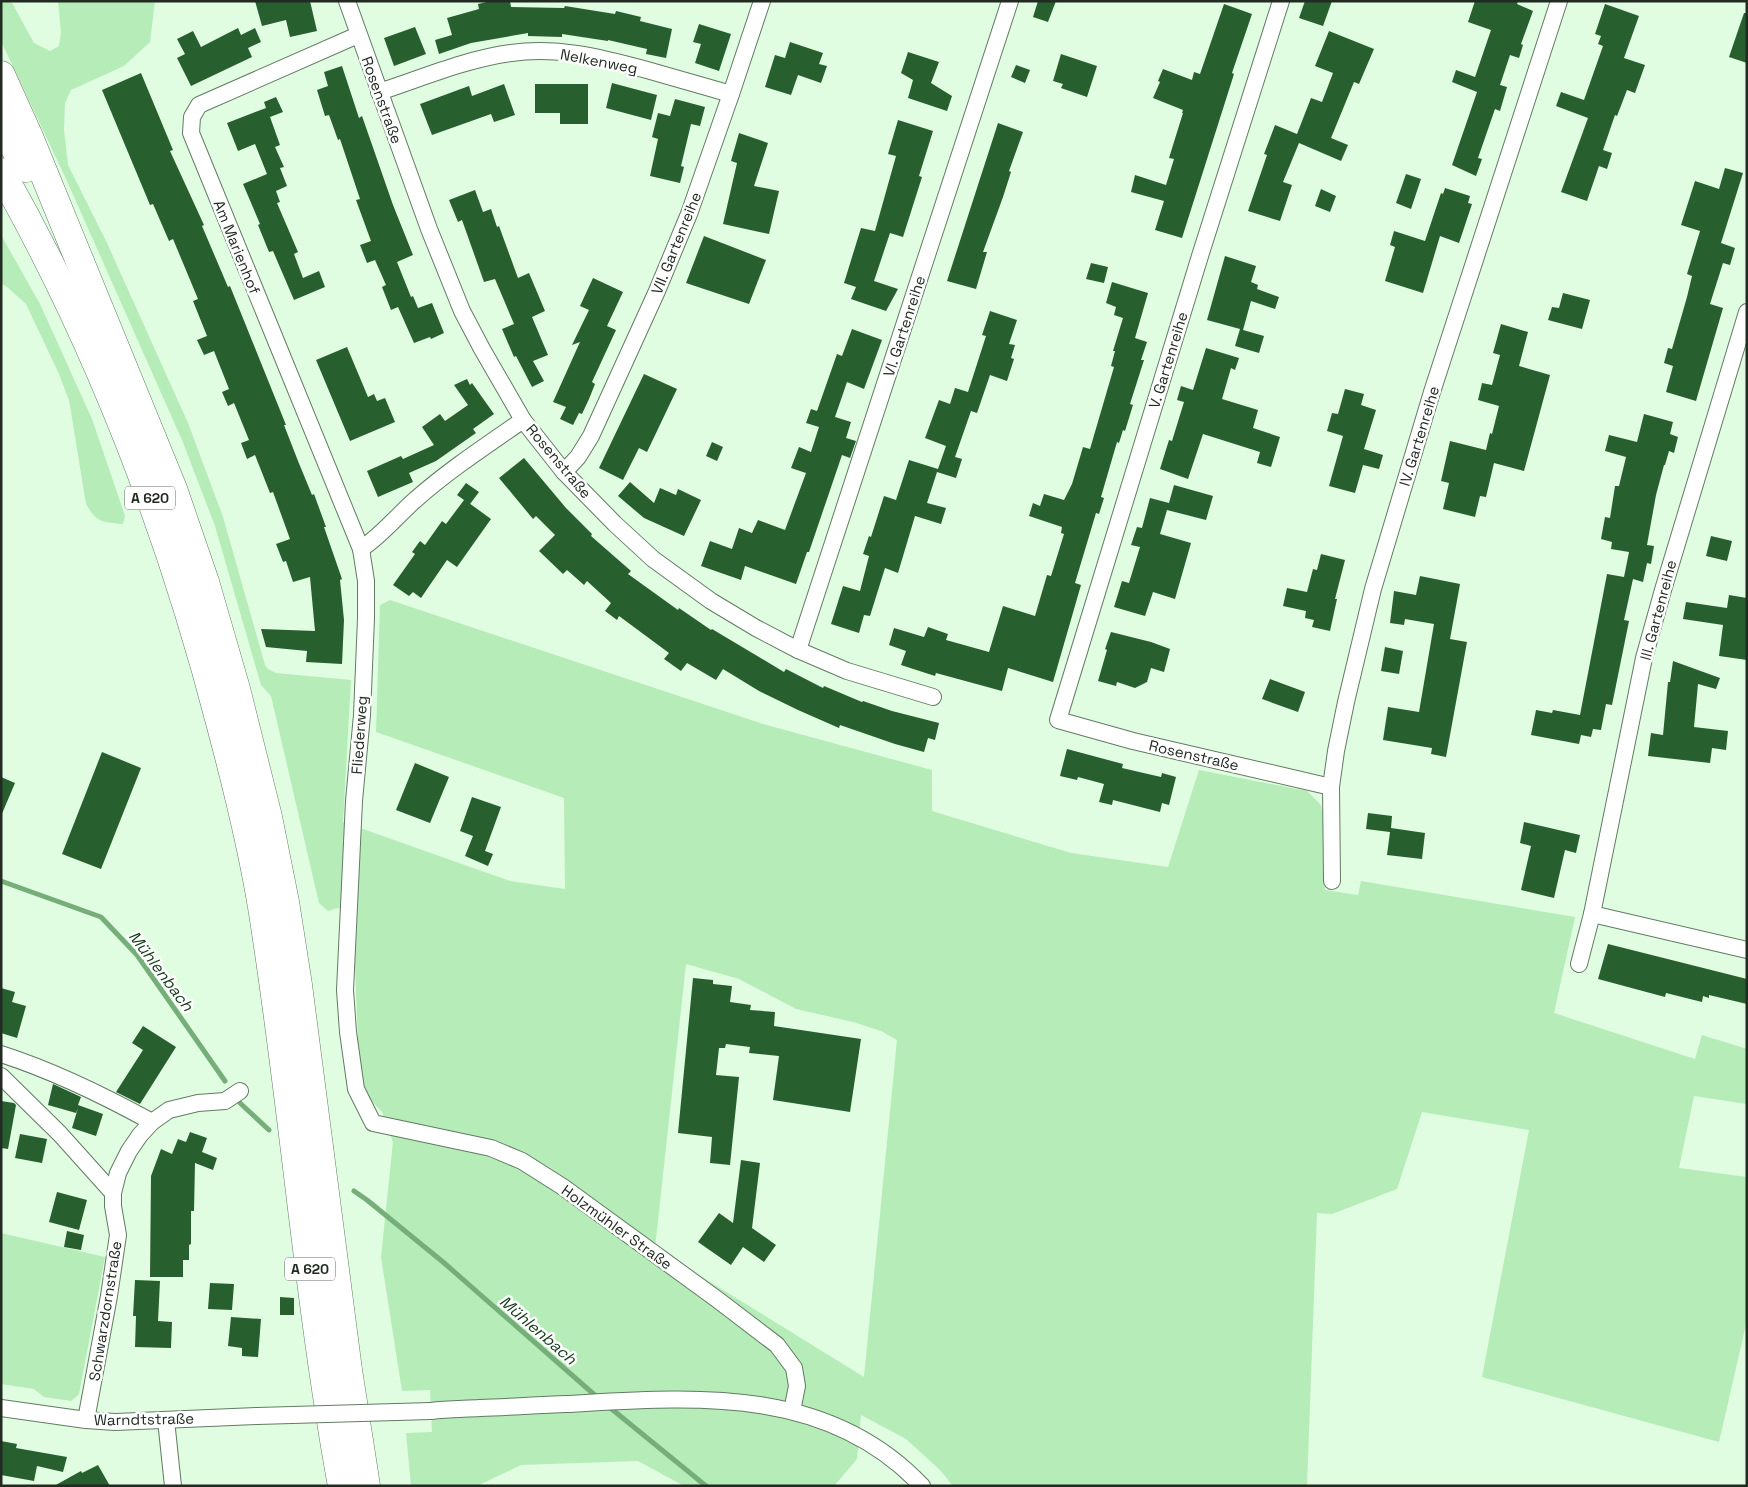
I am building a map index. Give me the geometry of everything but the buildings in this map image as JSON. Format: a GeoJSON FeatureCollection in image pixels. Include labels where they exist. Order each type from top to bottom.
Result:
{"type":"FeatureCollection","features":[{"type":"Feature","properties":{"kind":"highway"},"geometry":{"type":"LineString","coordinates":[[1,75],[29,137],[109,332]]}},
{"type":"Feature","properties":{"kind":"highway","name":"A 620"},"geometry":{"type":"LineString","coordinates":[[1,124],[66,242],[109,332],[138,400],[173,489],[204,582],[236,689],[268,817],[285,902],[298,985],[348,1370],[360,1484]]}},
{"type":"Feature","properties":{"kind":"highway","name":"A 620"},"geometry":{"type":"LineString","coordinates":[[1,172],[46,256],[86,340],[116,411],[151,499],[185,600],[212,690],[245,824],[261,904],[287,1079],[336,1458],[360,1484]]}},
{"type":"Feature","properties":{"kind":"highway"},"geometry":{"type":"LineString","coordinates":[[1,188],[46,256]]}},
{"type":"Feature","properties":{"kind":"highway"},"geometry":{"type":"LineString","coordinates":[[336,1458],[337,1486]]}},
{"type":"Feature","properties":{"kind":"street","name":"Rosenstraße"},"geometry":{"type":"LineString","coordinates":[[346,1],[429,229],[462,311],[523,420],[564,472],[615,524],[653,559],[711,601],[798,650],[848,671],[932,697]]}},
{"type":"Feature","properties":{"kind":"street","name":"VII. Gartenreihe"},"geometry":{"type":"LineString","coordinates":[[564,472],[578,457],[591,436],[657,291],[702,178],[762,1]]}},
{"type":"Feature","properties":{"kind":"street","name":"VI. Gartenreihe"},"geometry":{"type":"LineString","coordinates":[[798,650],[1010,1]]}},
{"type":"Feature","properties":{"kind":"street","name":"V. Gartenreihe"},"geometry":{"type":"LineString","coordinates":[[1058,720],[1200,256],[1281,1]]}},
{"type":"Feature","properties":{"kind":"street","name":"IV. Gartenreihe"},"geometry":{"type":"LineString","coordinates":[[1332,881],[1331,787],[1346,702],[1373,589],[1432,392],[1559,1]]}},
{"type":"Feature","properties":{"kind":"street","name":"Am Marienhof"},"geometry":{"type":"LineString","coordinates":[[358,35],[199,105],[192,117],[191,133],[361,549]]}},
{"type":"Feature","properties":{"kind":"street","name":"Nelkenweg"},"geometry":{"type":"LineString","coordinates":[[380,92],[482,58],[512,52],[542,51],[573,52],[731,94]]}},
{"type":"Feature","properties":{"kind":"street","name":"III. Gartenreihe"},"geometry":{"type":"LineString","coordinates":[[1578,964],[1592,914],[1644,658],[1662,590],[1747,312]]}},
{"type":"Feature","properties":{"kind":"street"},"geometry":{"type":"LineString","coordinates":[[361,549],[378,536],[416,499],[523,420]]}},
{"type":"Feature","properties":{"kind":"street","name":"Fliederweg"},"geometry":{"type":"LineString","coordinates":[[361,549],[366,581],[366,618],[362,715],[354,801],[345,990],[348,1032],[356,1089],[373,1124]]}},
{"type":"Feature","properties":{"kind":"street","name":"Rosenstraße"},"geometry":{"type":"LineString","coordinates":[[1058,720],[1133,741],[1331,787]]}},
{"type":"Feature","properties":{"kind":"street"},"geometry":{"type":"LineString","coordinates":[[1592,914],[1747,950]]}},
{"type":"Feature","properties":{"kind":"street"},"geometry":{"type":"LineString","coordinates":[[1,1054],[66,1078],[113,1100],[152,1122],[169,1110],[198,1103],[225,1101],[240,1091]]}},
{"type":"Feature","properties":{"kind":"street"},"geometry":{"type":"LineString","coordinates":[[1,1076],[60,1134],[113,1193]]}},
{"type":"Feature","properties":{"kind":"street","name":"Schwarzdornstraße"},"geometry":{"type":"LineString","coordinates":[[86,1420],[109,1296],[118,1235],[113,1206],[113,1193],[118,1173],[129,1152],[152,1122]]}},
{"type":"Feature","properties":{"kind":"street","name":"Holzmühler Straße"},"geometry":{"type":"LineString","coordinates":[[373,1124],[491,1148],[522,1161],[563,1187],[718,1300],[776,1345],[794,1368],[797,1386],[792,1411]]}},
{"type":"Feature","properties":{"kind":"street","name":"Warndtstraße"},"geometry":{"type":"LineString","coordinates":[[1,1408],[86,1420],[115,1422],[431,1411],[670,1398],[734,1401],[792,1411]]}},
{"type":"Feature","properties":{"kind":"street"},"geometry":{"type":"LineString","coordinates":[[792,1411],[837,1426],[880,1449],[922,1486]]}},
{"type":"Feature","properties":{"kind":"street"},"geometry":{"type":"LineString","coordinates":[[166,1420],[174,1486]]}},
{"type":"Feature","properties":{"kind":"green space"},"geometry":{"type":"Polygon","coordinates":[[[1,1],[11,1],[34,43],[50,51],[59,46],[61,32],[58,1],[155,1],[150,42],[124,66],[71,90],[65,103],[64,130],[68,165],[107,243],[188,423],[223,517],[265,665],[276,673],[351,680],[343,822],[510,881],[565,889],[564,798],[376,732],[380,605],[390,600],[763,724],[932,770],[932,811],[1071,853],[1168,867],[1199,770],[1307,791],[1321,805],[1325,890],[1358,895],[1361,881],[1575,917],[1554,1013],[1695,1059],[1702,1035],[1747,1049],[1747,1104],[1694,1096],[1679,1168],[1747,1177],[1747,1320],[1719,1442],[1482,1377],[1529,1130],[1422,1112],[1397,1189],[1332,1214],[1317,1213],[1307,1486],[953,1486],[940,1470],[906,1439],[861,1415],[857,1459],[834,1486],[684,1486],[638,1461],[521,1465],[477,1486],[411,1486],[406,1433],[432,1432],[430,1390],[402,1391],[381,1257],[393,1142],[382,1112],[367,1096],[359,1071],[353,911],[337,908],[328,911],[319,903],[271,696],[261,685],[215,526],[182,440],[67,181],[1,41],[1,1]],[[686,964],[655,1248],[864,1377],[897,1040],[881,1031],[853,1022],[796,1009],[739,979],[686,964]]]}},
{"type":"Feature","properties":{"kind":"green space"},"geometry":{"type":"Polygon","coordinates":[[[1,235],[40,304],[92,419],[125,516],[123,524],[110,523],[97,518],[86,504],[69,400],[59,374],[26,304],[6,286],[1,284],[1,235]]]}},
{"type":"Feature","properties":{"kind":"green space"},"geometry":{"type":"Polygon","coordinates":[[[1,1233],[105,1257],[79,1394],[71,1401],[44,1397],[34,1389],[1,1384],[1,1233]]]}},
{"type":"Feature","properties":{"kind":"waterway","name":"Mühlenbach"},"geometry":{"type":"LineString","coordinates":[[1,881],[101,917],[137,955],[225,1081]]}},
{"type":"Feature","properties":{"kind":"waterway","name":"Mühlenbach"},"geometry":{"type":"LineString","coordinates":[[240,1103],[269,1130]]}},
{"type":"Feature","properties":{"kind":"waterway","name":"Mühlenbach"},"geometry":{"type":"LineString","coordinates":[[354,1191],[443,1262],[597,1397]]}},
{"type":"Feature","properties":{"kind":"waterway","name":"Mühlenbach"},"geometry":{"type":"LineString","coordinates":[[608,1406],[706,1486]]}}]}
